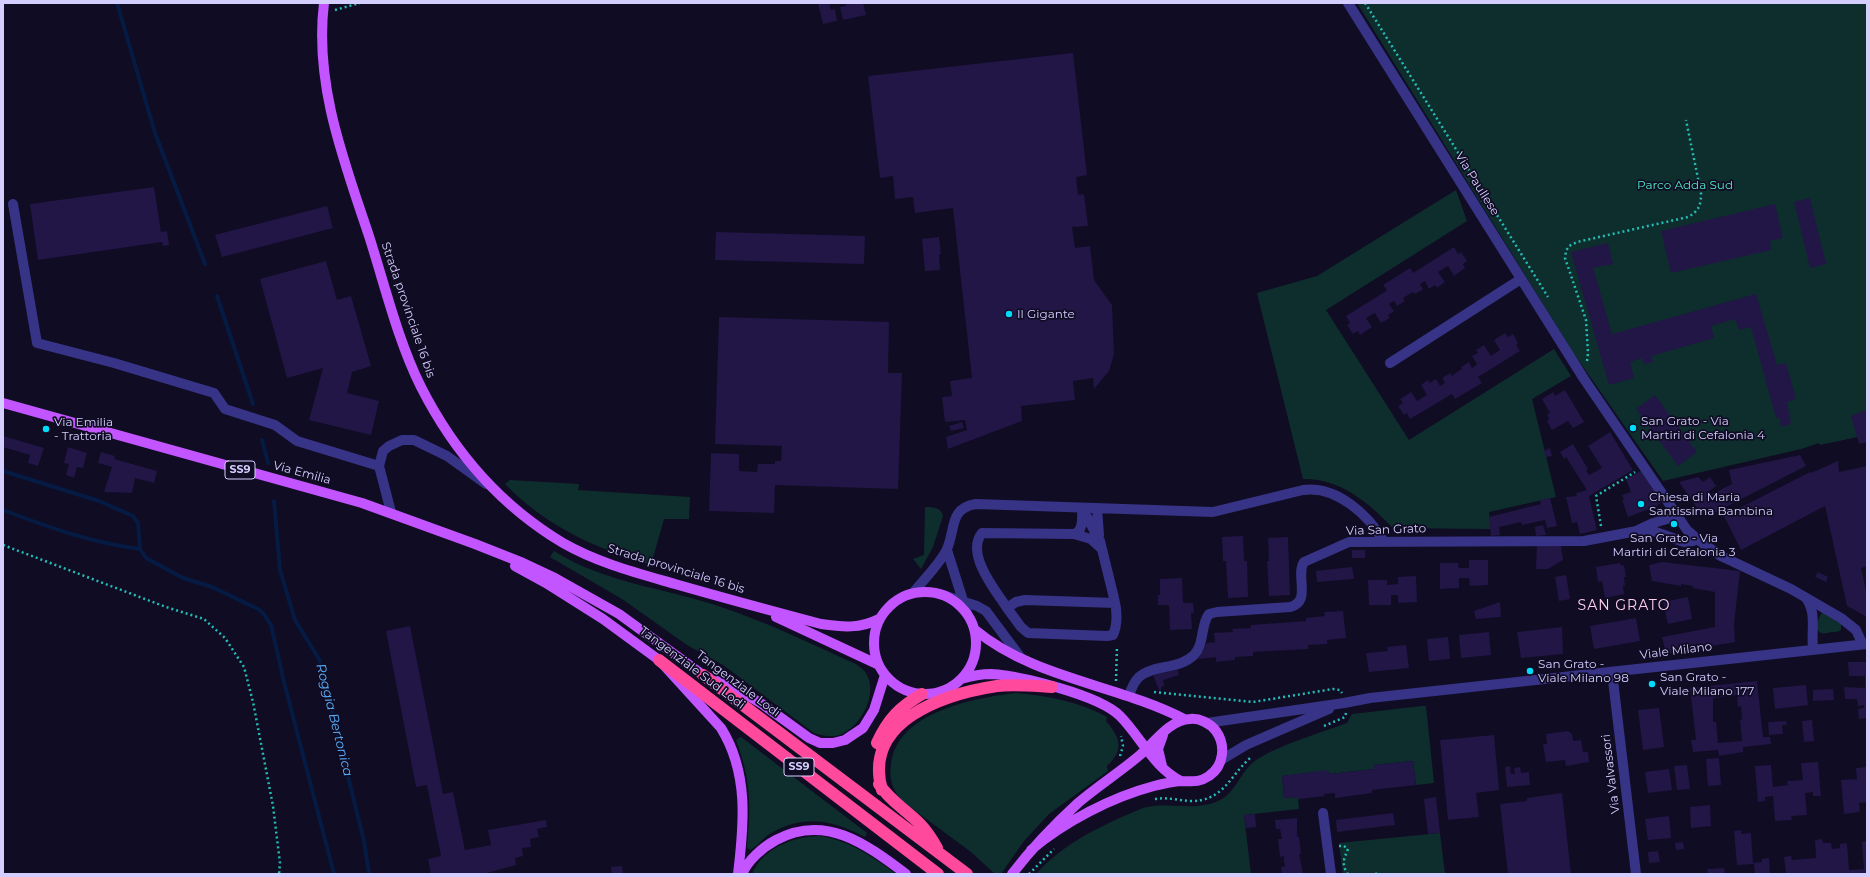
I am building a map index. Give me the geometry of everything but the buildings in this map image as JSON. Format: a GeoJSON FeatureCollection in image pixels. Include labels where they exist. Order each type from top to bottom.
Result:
{"type":"FeatureCollection","features":[{"type":"Feature","properties":{"kind":"highway","name":"Tangenziale Sud Lodi"},"geometry":{"type":"LineString","coordinates":[[659,660],[938,874]]}},
{"type":"Feature","properties":{"kind":"highway","name":"Tangenziale Lodi"},"geometry":{"type":"LineString","coordinates":[[703,675],[968,874]]}},
{"type":"Feature","properties":{"kind":"highway"},"geometry":{"type":"LineString","coordinates":[[882,790],[879,769],[880,754],[885,742],[891,732],[918,711],[971,691],[998,686],[1019,685],[1052,687]]}},
{"type":"Feature","properties":{"kind":"highway"},"geometry":{"type":"LineString","coordinates":[[922,694],[907,703],[895,713],[885,725],[877,743],[874,758],[874,770],[886,796],[928,832],[941,854]]}},
{"type":"Feature","properties":{"kind":"main road","name":"Strada provinciale 16 bis"},"geometry":{"type":"LineString","coordinates":[[324,3],[322,51],[325,79],[342,154],[406,350],[420,385],[434,411],[472,467],[492,488],[537,526],[588,556],[616,567],[821,624],[860,627],[880,619]]}},
{"type":"Feature","properties":{"kind":"main road","name":"Via Emilia"},"geometry":{"type":"LineString","coordinates":[[3,403],[391,512],[475,544]]}},
{"type":"Feature","properties":{"kind":"main road","name":"Tangenziale Sud Lodi"},"geometry":{"type":"LineString","coordinates":[[475,544],[576,602],[659,660]]}},
{"type":"Feature","properties":{"kind":"main road","name":"Tangenziale Lodi"},"geometry":{"type":"LineString","coordinates":[[475,544],[543,572],[595,600],[640,628],[703,675]]}},
{"type":"Feature","properties":{"kind":"main road"},"geometry":{"type":"LineString","coordinates":[[928,592],[943,595],[956,602],[966,613],[974,629],[976,642],[975,656],[970,668],[961,679],[950,687],[936,693],[922,694],[908,691],[896,685],[885,675],[879,665],[874,650],[874,634],[880,619],[887,608],[896,600],[913,593],[928,592]]}},
{"type":"Feature","properties":{"kind":"main road","name":"Strada provinciale 16 bis"},"geometry":{"type":"LineString","coordinates":[[751,605],[879,665]]}},
{"type":"Feature","properties":{"kind":"main road"},"geometry":{"type":"LineString","coordinates":[[974,629],[989,642],[1024,660],[1130,692],[1184,719]]}},
{"type":"Feature","properties":{"kind":"main road"},"geometry":{"type":"LineString","coordinates":[[659,660],[680,685],[713,718],[728,741],[734,755],[742,787],[743,803],[738,874]]}},
{"type":"Feature","properties":{"kind":"main road"},"geometry":{"type":"LineString","coordinates":[[961,679],[976,675],[990,674],[1003,676],[1052,687],[1103,703],[1118,714],[1146,749],[1172,777],[1182,781],[1201,781],[1210,776],[1217,769],[1221,760],[1223,749],[1221,739],[1215,730],[1207,723],[1192,718],[1174,723],[1146,749],[1128,765],[1060,819],[1031,850],[1016,870]]}},
{"type":"Feature","properties":{"kind":"main road"},"geometry":{"type":"LineString","coordinates":[[703,675],[740,691],[762,704],[809,738],[820,743],[833,743],[845,740],[863,728],[874,710],[885,675]]}},
{"type":"Feature","properties":{"kind":"main road"},"geometry":{"type":"LineString","coordinates":[[1162,766],[1158,749],[1166,730]]}},
{"type":"Feature","properties":{"kind":"main road"},"geometry":{"type":"LineString","coordinates":[[1128,765],[1134,752],[1135,738],[1133,731]]}},
{"type":"Feature","properties":{"kind":"main road"},"geometry":{"type":"LineString","coordinates":[[1031,850],[1058,830],[1109,803],[1152,787],[1182,781]]}},
{"type":"Feature","properties":{"kind":"main road"},"geometry":{"type":"LineString","coordinates":[[742,874],[751,860],[770,842],[791,833],[812,830],[836,832],[851,838],[866,846],[906,874]]}},
{"type":"Feature","properties":{"kind":"street","name":"Via Paullese"},"geometry":{"type":"LineString","coordinates":[[1348,3],[1584,379],[1687,530],[1696,539],[1721,556],[1791,589],[1850,624],[1864,643]]}},
{"type":"Feature","properties":{"kind":"street"},"geometry":{"type":"LineString","coordinates":[[13,204],[37,343],[114,363],[214,393],[225,409],[275,424],[296,441],[379,466]]}},
{"type":"Feature","properties":{"kind":"street"},"geometry":{"type":"LineString","coordinates":[[1390,363],[1522,279]]}},
{"type":"Feature","properties":{"kind":"street"},"geometry":{"type":"LineString","coordinates":[[391,512],[379,466],[383,450],[402,440],[414,440],[447,456],[492,488]]}},
{"type":"Feature","properties":{"kind":"street"},"geometry":{"type":"LineString","coordinates":[[913,593],[947,550],[957,516],[964,507],[970,505],[1213,512],[1303,490],[1317,489],[1337,496],[1355,508],[1373,525],[1384,542]]}},
{"type":"Feature","properties":{"kind":"street"},"geometry":{"type":"LineString","coordinates":[[1074,534],[1078,532],[1082,526],[1082,508]]}},
{"type":"Feature","properties":{"kind":"street"},"geometry":{"type":"LineString","coordinates":[[1082,508],[1101,545]]}},
{"type":"Feature","properties":{"kind":"street"},"geometry":{"type":"LineString","coordinates":[[1097,508],[1101,545],[1115,602],[1115,628],[1113,635],[1028,633],[1021,627],[1007,608],[982,570],[978,551],[980,535],[986,532],[1074,534],[1091,539],[1101,545]]}},
{"type":"Feature","properties":{"kind":"street","name":"Via San Grato"},"geometry":{"type":"LineString","coordinates":[[1637,531],[1652,523],[1678,516]]}},
{"type":"Feature","properties":{"kind":"street","name":"Via San Grato"},"geometry":{"type":"LineString","coordinates":[[1130,692],[1136,680],[1143,674],[1190,658],[1201,642],[1205,621],[1209,614],[1216,612],[1293,606],[1297,604],[1302,597],[1301,568],[1308,559],[1345,542],[1584,541],[1637,531],[1653,532],[1684,542],[1693,541],[1696,539]]}},
{"type":"Feature","properties":{"kind":"street"},"geometry":{"type":"LineString","coordinates":[[947,550],[966,613]]}},
{"type":"Feature","properties":{"kind":"street"},"geometry":{"type":"LineString","coordinates":[[943,595],[982,608],[989,613],[1015,652],[1024,660]]}},
{"type":"Feature","properties":{"kind":"street"},"geometry":{"type":"LineString","coordinates":[[1806,598],[1811,605],[1813,614],[1811,636],[1813,648]]}},
{"type":"Feature","properties":{"kind":"street"},"geometry":{"type":"LineString","coordinates":[[1007,608],[1020,600],[1115,602]]}},
{"type":"Feature","properties":{"kind":"street","name":"Viale Milano"},"geometry":{"type":"LineString","coordinates":[[1344,703],[1370,698],[1864,643]]}},
{"type":"Feature","properties":{"kind":"street","name":"Via Valvassori"},"geometry":{"type":"LineString","coordinates":[[1612,672],[1636,874]]}},
{"type":"Feature","properties":{"kind":"street"},"geometry":{"type":"LineString","coordinates":[[1207,723],[1344,703]]}},
{"type":"Feature","properties":{"kind":"street"},"geometry":{"type":"LineString","coordinates":[[1221,760],[1246,745],[1344,703]]}},
{"type":"Feature","properties":{"kind":"street"},"geometry":{"type":"LineString","coordinates":[[1323,813],[1331,874]]}},
{"type":"Feature","properties":{"kind":"path"},"geometry":{"type":"LineString","coordinates":[[323,14],[360,3]]}},
{"type":"Feature","properties":{"kind":"path"},"geometry":{"type":"LineString","coordinates":[[1584,379],[1588,353],[1588,329],[1567,265],[1566,251],[1569,246],[1577,242],[1688,217],[1696,212],[1701,204],[1701,193],[1686,120]]}},
{"type":"Feature","properties":{"kind":"path"},"geometry":{"type":"LineString","coordinates":[[1604,538],[1596,496],[1644,467]]}},
{"type":"Feature","properties":{"kind":"path"},"geometry":{"type":"LineString","coordinates":[[3,545],[166,608],[204,619],[225,638],[244,667],[253,702],[273,806],[280,874]]}},
{"type":"Feature","properties":{"kind":"path"},"geometry":{"type":"LineString","coordinates":[[1113,635],[1118,641],[1117,682],[1130,692],[1150,692],[1245,702],[1337,689],[1342,692],[1344,703]]}},
{"type":"Feature","properties":{"kind":"path"},"geometry":{"type":"LineString","coordinates":[[1115,775],[1110,767],[1121,754],[1122,746],[1119,730],[1113,723],[1118,714]]}},
{"type":"Feature","properties":{"kind":"green space","name":"Parco Adda Sud"},"geometry":{"type":"Polygon","coordinates":[[[1357,3],[1867,3],[1867,435],[1820,445],[1819,443],[1801,449],[1663,481],[1572,351],[1357,3]]]}},
{"type":"Feature","properties":{"kind":"green space"},"geometry":{"type":"Polygon","coordinates":[[[1456,190],[1467,221],[1326,310],[1409,440],[1554,349],[1571,376],[1532,399],[1556,497],[1489,512],[1491,529],[1393,528],[1364,501],[1341,487],[1317,480],[1303,479],[1257,293],[1317,276],[1456,190]]]}},
{"type":"Feature","properties":{"kind":"green space"},"geometry":{"type":"Polygon","coordinates":[[[510,480],[579,484],[578,490],[690,497],[689,519],[664,519],[651,565],[591,543],[555,524],[521,499],[505,484],[510,480]]]}},
{"type":"Feature","properties":{"kind":"green space"},"geometry":{"type":"Polygon","coordinates":[[[925,507],[934,507],[939,509],[943,516],[933,547],[921,569],[913,559],[924,555],[925,507]]]}},
{"type":"Feature","properties":{"kind":"green space"},"geometry":{"type":"Polygon","coordinates":[[[554,551],[593,571],[636,584],[700,600],[755,619],[856,664],[866,673],[870,685],[870,695],[864,713],[851,728],[843,733],[830,736],[814,733],[723,665],[687,645],[622,599],[550,557],[554,551]]]}},
{"type":"Feature","properties":{"kind":"green space"},"geometry":{"type":"Polygon","coordinates":[[[1823,611],[1841,621],[1841,630],[1838,632],[1825,633],[1821,633],[1819,631],[1817,625],[1823,611]]]}},
{"type":"Feature","properties":{"kind":"green space"},"geometry":{"type":"Polygon","coordinates":[[[1016,693],[1063,700],[1096,711],[1107,717],[1106,721],[1117,738],[1118,749],[1113,760],[1107,766],[1108,771],[1049,814],[1024,841],[1001,874],[995,874],[971,852],[902,801],[892,784],[890,774],[891,764],[896,746],[907,732],[922,720],[940,711],[960,704],[999,695],[1016,693]]]}},
{"type":"Feature","properties":{"kind":"green space"},"geometry":{"type":"Polygon","coordinates":[[[1426,706],[1434,783],[1416,785],[1413,761],[1374,765],[1374,769],[1329,774],[1328,771],[1282,776],[1284,798],[1298,797],[1299,809],[1244,815],[1251,874],[1036,874],[1048,862],[1072,843],[1099,828],[1143,808],[1153,806],[1203,805],[1222,799],[1227,796],[1251,764],[1259,758],[1283,746],[1347,723],[1352,714],[1426,706]]]}},
{"type":"Feature","properties":{"kind":"green space"},"geometry":{"type":"Polygon","coordinates":[[[741,737],[867,833],[865,837],[830,823],[807,821],[783,827],[771,833],[750,850],[747,847],[749,793],[745,768],[736,740],[741,737]]]}},
{"type":"Feature","properties":{"kind":"green space"},"geometry":{"type":"Polygon","coordinates":[[[1440,833],[1445,874],[1343,874],[1339,843],[1440,833]]]}},
{"type":"Feature","properties":{"kind":"green space"},"geometry":{"type":"Polygon","coordinates":[[[820,836],[851,845],[896,874],[752,874],[764,857],[780,845],[790,841],[820,836]]]}},
{"type":"Feature","properties":{"kind":"waterway"},"geometry":{"type":"LineString","coordinates":[[117,3],[155,133],[205,264]]}},
{"type":"Feature","properties":{"kind":"waterway"},"geometry":{"type":"LineString","coordinates":[[217,296],[253,404]]}},
{"type":"Feature","properties":{"kind":"waterway"},"geometry":{"type":"LineString","coordinates":[[262,440],[268,463]]}},
{"type":"Feature","properties":{"kind":"waterway"},"geometry":{"type":"LineString","coordinates":[[3,471],[99,501],[133,516],[138,523],[140,549],[146,558],[183,578],[212,587],[258,609],[263,613],[271,625],[284,682],[334,874]]}},
{"type":"Feature","properties":{"kind":"waterway","name":"Roggia Bertonica"},"geometry":{"type":"LineString","coordinates":[[274,501],[280,570],[295,620],[319,659],[364,841],[369,874]]}},
{"type":"Feature","properties":{"kind":"waterway"},"geometry":{"type":"LineString","coordinates":[[3,510],[87,539],[140,549]]}},
{"type":"Feature","properties":{"kind":"place","name":"Il Gigante"},"geometry":{"type":"Point","coordinates":[1009,314]}},
{"type":"Feature","properties":{"kind":"place","name":"San Grato - Via Martiri di Cefalonia 4"},"geometry":{"type":"Point","coordinates":[1633,428]}},
{"type":"Feature","properties":{"kind":"place","name":"Via Emilia - Trattoria"},"geometry":{"type":"Point","coordinates":[46,429]}},
{"type":"Feature","properties":{"kind":"place","name":"Chiesa di Maria Santissima Bambina"},"geometry":{"type":"Point","coordinates":[1641,504]}},
{"type":"Feature","properties":{"kind":"place","name":"San Grato - Via Martiri di Cefalonia 3"},"geometry":{"type":"Point","coordinates":[1674,524]}},
{"type":"Feature","properties":{"kind":"place","name":"San Grato - Viale Milano 98"},"geometry":{"type":"Point","coordinates":[1530,671]}},
{"type":"Feature","properties":{"kind":"place","name":"San Grato - Viale Milano 177"},"geometry":{"type":"Point","coordinates":[1652,684]}},
{"type":"Feature","properties":{"kind":"district","name":"SAN GRATO"},"geometry":{"type":"Point","coordinates":[1624,606]}}]}
